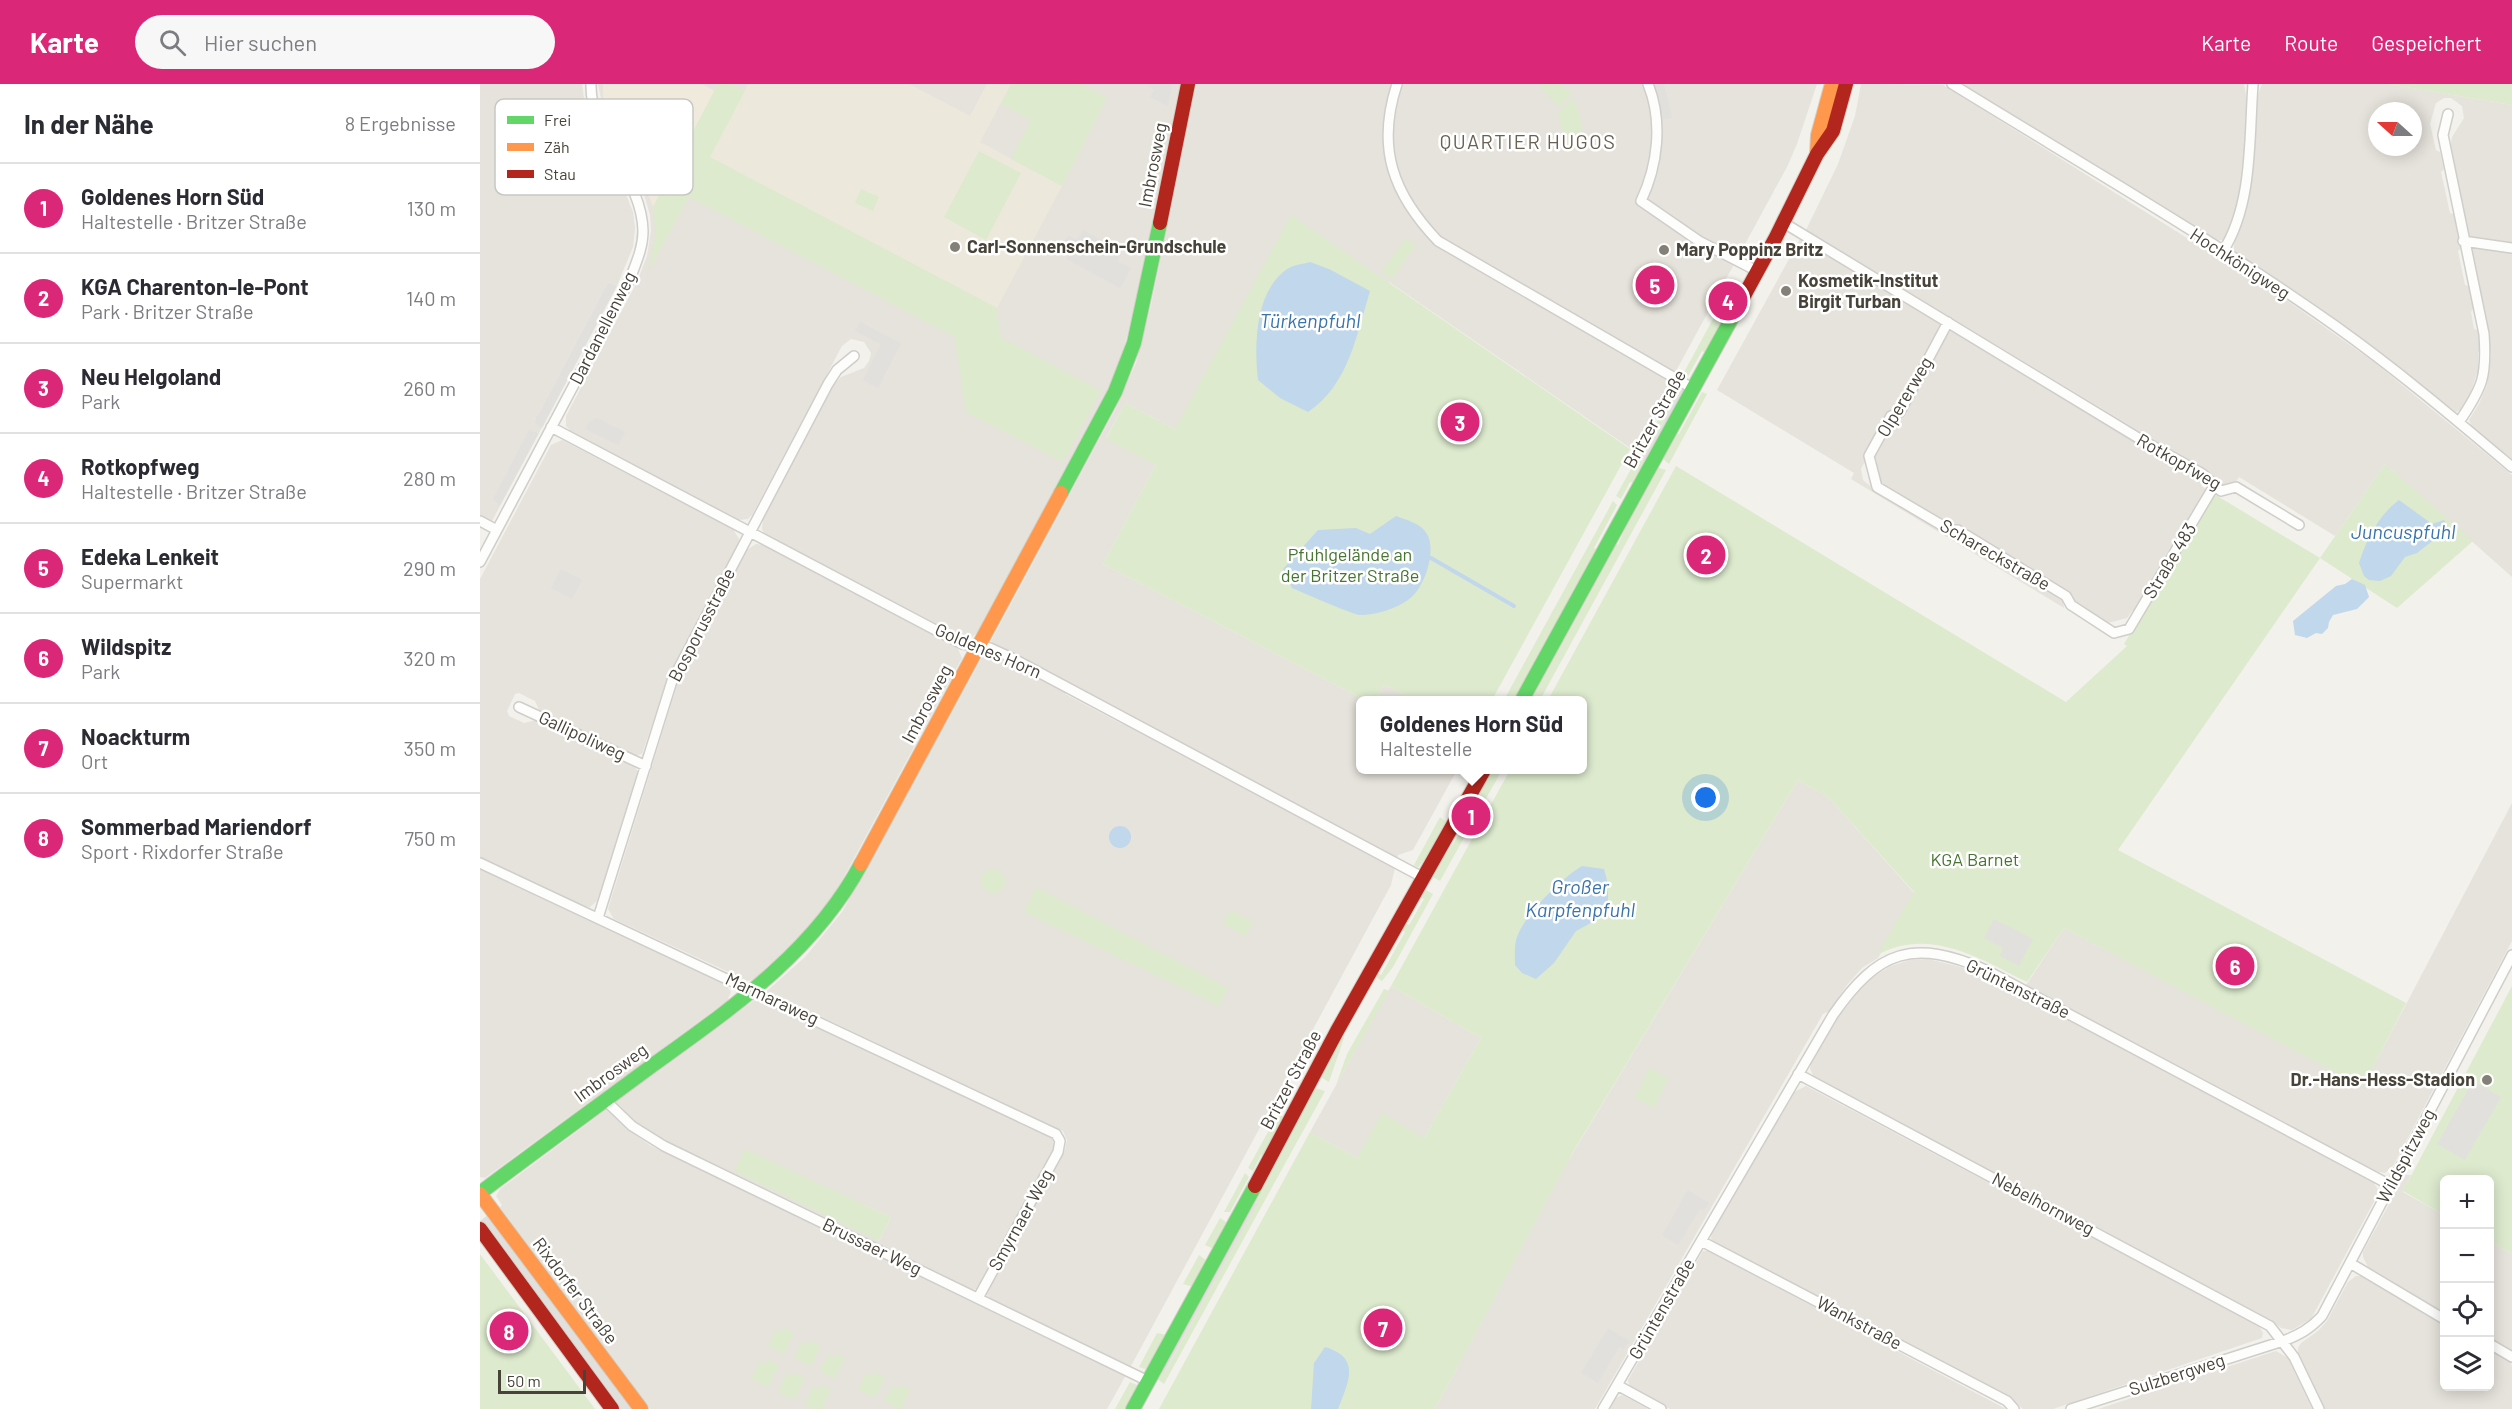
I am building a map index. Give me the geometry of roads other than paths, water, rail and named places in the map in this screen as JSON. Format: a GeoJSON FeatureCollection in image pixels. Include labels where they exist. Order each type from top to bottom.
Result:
{"type":"FeatureCollection","features":[{"type":"Feature","properties":{"kind":"street","name":"Dardanellenweg"},"geometry":{"type":"LineString","coordinates":[[591,84],[592,99]]}},
{"type":"Feature","properties":{"kind":"street","name":"Imbrosweg"},"geometry":{"type":"LineString","coordinates":[[480,1194],[754,991],[804,946],[832,913],[860,868],[1110,402],[1128,360],[1144,301],[1188,84]]}},
{"type":"Feature","properties":{"kind":"street"},"geometry":{"type":"LineString","coordinates":[[1397,84],[1388,124],[1390,160],[1400,192],[1416,218],[1438,241],[1692,388]]}},
{"type":"Feature","properties":{"kind":"street"},"geometry":{"type":"LineString","coordinates":[[1648,84],[1654,98],[1658,134],[1654,161],[1641,201],[1699,241],[1757,271]]}},
{"type":"Feature","properties":{"kind":"street","name":"Britzer Straße"},"geometry":{"type":"LineString","coordinates":[[1817,154],[1818,135],[1832,84]]}},
{"type":"Feature","properties":{"kind":"street","name":"Britzer Straße"},"geometry":{"type":"LineString","coordinates":[[1524,696],[1784,223],[1817,154],[1828,144],[1841,107],[1845,84]]}},
{"type":"Feature","properties":{"kind":"street","name":"Hochkönigweg"},"geometry":{"type":"LineString","coordinates":[[1952,84],[2223,251],[2337,327],[2459,422],[2512,467]]}},
{"type":"Feature","properties":{"kind":"street"},"geometry":{"type":"LineString","coordinates":[[2223,251],[2237,225],[2243,195],[2253,84]]}},
{"type":"Feature","properties":{"kind":"street"},"geometry":{"type":"LineString","coordinates":[[2448,114],[2443,135],[2463,241],[2484,334],[2486,365],[2478,394],[2459,422]]}},
{"type":"Feature","properties":{"kind":"street","name":"Dardanellenweg"},"geometry":{"type":"LineString","coordinates":[[480,561],[630,279],[640,253],[643,232],[635,195]]}},
{"type":"Feature","properties":{"kind":"street","name":"Rotkopfweg"},"geometry":{"type":"LineString","coordinates":[[1784,223],[2140,439],[2201,473],[2210,479],[2214,486],[2221,490],[2236,487],[2299,525]]}},
{"type":"Feature","properties":{"kind":"street"},"geometry":{"type":"LineString","coordinates":[[2463,241],[2512,248]]}},
{"type":"Feature","properties":{"kind":"street","name":"Olpererweg"},"geometry":{"type":"LineString","coordinates":[[1873,473],[1869,456],[1891,416],[1900,412],[1948,322]]}},
{"type":"Feature","properties":{"kind":"street","name":"Bosporusstraße"},"geometry":{"type":"LineString","coordinates":[[598,918],[672,681],[828,384],[837,370],[854,356]]}},
{"type":"Feature","properties":{"kind":"street","name":"Goldenes Horn"},"geometry":{"type":"LineString","coordinates":[[551,428],[962,644],[990,648],[1012,658],[1424,878]]}},
{"type":"Feature","properties":{"kind":"street","name":"Schareckstraße"},"geometry":{"type":"LineString","coordinates":[[1873,473],[1877,487],[1950,530],[1958,530],[2066,596],[2071,605],[2114,633],[2122,631]]}},
{"type":"Feature","properties":{"kind":"street","name":"Straße 483"},"geometry":{"type":"LineString","coordinates":[[2122,631],[2129,629],[2214,486]]}},
{"type":"Feature","properties":{"kind":"street"},"geometry":{"type":"LineString","coordinates":[[480,521],[497,530]]}},
{"type":"Feature","properties":{"kind":"street","name":"Gallipoliweg"},"geometry":{"type":"LineString","coordinates":[[519,707],[646,766]]}},
{"type":"Feature","properties":{"kind":"street","name":"Britzer Straße"},"geometry":{"type":"LineString","coordinates":[[1133,1409],[1271,1158],[1337,1031],[1482,774]]}},
{"type":"Feature","properties":{"kind":"street","name":"Marmaraweg"},"geometry":{"type":"LineString","coordinates":[[480,863],[1050,1130],[1060,1141]]}},
{"type":"Feature","properties":{"kind":"street","name":"Grüntenstraße"},"geometry":{"type":"LineString","coordinates":[[1604,1409],[1833,1015],[1855,985],[1870,970],[1900,955],[1932,953],[1986,970],[2390,1185]]}},
{"type":"Feature","properties":{"kind":"street","name":"Wildspitzweg"},"geometry":{"type":"LineString","coordinates":[[2283,1341],[2304,1333],[2322,1316],[2512,955]]}},
{"type":"Feature","properties":{"kind":"street","name":"Nebelhornweg"},"geometry":{"type":"LineString","coordinates":[[1798,1074],[2270,1326],[2294,1357],[2319,1409]]}},
{"type":"Feature","properties":{"kind":"street","name":"Brussaer Weg"},"geometry":{"type":"LineString","coordinates":[[605,1100],[627,1122],[664,1146],[1148,1381]]}},
{"type":"Feature","properties":{"kind":"street","name":"Smyrnaer Weg"},"geometry":{"type":"LineString","coordinates":[[978,1298],[1058,1152],[1060,1141]]}},
{"type":"Feature","properties":{"kind":"street","name":"Rixdorfer Straße"},"geometry":{"type":"LineString","coordinates":[[480,1194],[641,1409]]}},
{"type":"Feature","properties":{"kind":"street"},"geometry":{"type":"LineString","coordinates":[[480,1229],[612,1409]]}},
{"type":"Feature","properties":{"kind":"street","name":"Wankstraße"},"geometry":{"type":"LineString","coordinates":[[1701,1241],[1996,1395],[2007,1401],[2014,1409]]}},
{"type":"Feature","properties":{"kind":"street"},"geometry":{"type":"LineString","coordinates":[[2350,1263],[2440,1315]]}},
{"type":"Feature","properties":{"kind":"street","name":"Sulzbergweg"},"geometry":{"type":"LineString","coordinates":[[2071,1409],[2283,1341]]}},
{"type":"Feature","properties":{"kind":"street"},"geometry":{"type":"LineString","coordinates":[[2494,1346],[2512,1357]]}},
{"type":"Feature","properties":{"kind":"street"},"geometry":{"type":"LineString","coordinates":[[1617,1385],[1661,1409]]}},
{"type":"Feature","properties":{"kind":"water","name":"Türkenpfuhl"},"geometry":{"type":"Polygon","coordinates":[[[1310,262],[1329,269],[1370,291],[1342,374],[1322,401],[1308,412],[1280,398],[1258,380],[1256,351],[1259,320],[1268,291],[1287,269],[1310,262]]]}},
{"type":"Feature","properties":{"kind":"water","name":"Juncuspfuhl"},"geometry":{"type":"Polygon","coordinates":[[[2399,500],[2432,524],[2444,520],[2449,528],[2417,553],[2405,557],[2391,576],[2380,581],[2369,580],[2364,576],[2359,563],[2362,554],[2379,520],[2399,500]]]}},
{"type":"Feature","properties":{"kind":"water"},"geometry":{"type":"Polygon","coordinates":[[[1396,516],[1421,527],[1430,541],[1430,560],[1424,579],[1408,600],[1385,611],[1360,615],[1292,588],[1283,569],[1318,530],[1356,528],[1370,534],[1396,516]]]}},
{"type":"Feature","properties":{"kind":"water"},"geometry":{"type":"Polygon","coordinates":[[[2352,579],[2365,585],[2369,597],[2357,609],[2333,615],[2328,628],[2322,634],[2316,633],[2307,638],[2295,635],[2293,621],[2336,586],[2352,579]]]}},
{"type":"Feature","properties":{"kind":"water"},"geometry":{"type":"Polygon","coordinates":[[[1116,826],[1124,826],[1131,833],[1131,841],[1124,848],[1116,848],[1109,841],[1109,833],[1116,826]]]}},
{"type":"Feature","properties":{"kind":"water","name":"Großer Karpfenpfuhl"},"geometry":{"type":"Polygon","coordinates":[[[1582,866],[1604,869],[1608,884],[1608,905],[1600,918],[1576,931],[1554,963],[1536,979],[1522,973],[1515,965],[1515,944],[1521,928],[1535,908],[1564,879],[1582,866]]]}},
{"type":"Feature","properties":{"kind":"water"},"geometry":{"type":"Polygon","coordinates":[[[1325,1347],[1344,1358],[1348,1364],[1348,1380],[1338,1409],[1311,1409],[1314,1363],[1325,1347]]]}},
{"type":"Feature","properties":{"kind":"waterway"},"geometry":{"type":"LineString","coordinates":[[1431,558],[1514,606]]}},
{"type":"Feature","properties":{"kind":"place","name":"Carl-Sonnenschein-Grundschule"},"geometry":{"type":"Point","coordinates":[955,247]}},
{"type":"Feature","properties":{"kind":"place","name":"Mary Poppinz Britz"},"geometry":{"type":"Point","coordinates":[1664,250]}},
{"type":"Feature","properties":{"kind":"place","name":"Edeka Lenkeit"},"geometry":{"type":"Point","coordinates":[1655,285]}},
{"type":"Feature","properties":{"kind":"place","name":"Kosmetik-Institut Birgit Turban"},"geometry":{"type":"Point","coordinates":[1786,291]}},
{"type":"Feature","properties":{"kind":"place","name":"Rotkopfweg"},"geometry":{"type":"Point","coordinates":[1728,301]}},
{"type":"Feature","properties":{"kind":"place","name":"Neu Helgoland"},"geometry":{"type":"Point","coordinates":[1460,422]}},
{"type":"Feature","properties":{"kind":"place","name":"KGA Charenton-le-Pont"},"geometry":{"type":"Point","coordinates":[1706,555]}},
{"type":"Feature","properties":{"kind":"place","name":"Goldenes Horn Süd"},"geometry":{"type":"Point","coordinates":[1471,816]}},
{"type":"Feature","properties":{"kind":"place","name":"Wildspitz"},"geometry":{"type":"Point","coordinates":[2235,966]}},
{"type":"Feature","properties":{"kind":"place","name":"Dr.-Hans-Hess-Stadion"},"geometry":{"type":"Point","coordinates":[2487,1080]}},
{"type":"Feature","properties":{"kind":"place","name":"Noackturm"},"geometry":{"type":"Point","coordinates":[1383,1328]}},
{"type":"Feature","properties":{"kind":"place","name":"Sommerbad Mariendorf"},"geometry":{"type":"Point","coordinates":[509,1331]}},
{"type":"Feature","properties":{"kind":"district","name":"QUARTIER HUGOS"},"geometry":{"type":"Point","coordinates":[1528,142]}},
{"type":"Feature","properties":{"kind":"park label","name":"Pfuhlgelände an der Britzer Straße"},"geometry":{"type":"Point","coordinates":[1350,565]}},
{"type":"Feature","properties":{"kind":"park label","name":"KGA Barnet"},"geometry":{"type":"Point","coordinates":[1975,860]}}]}
